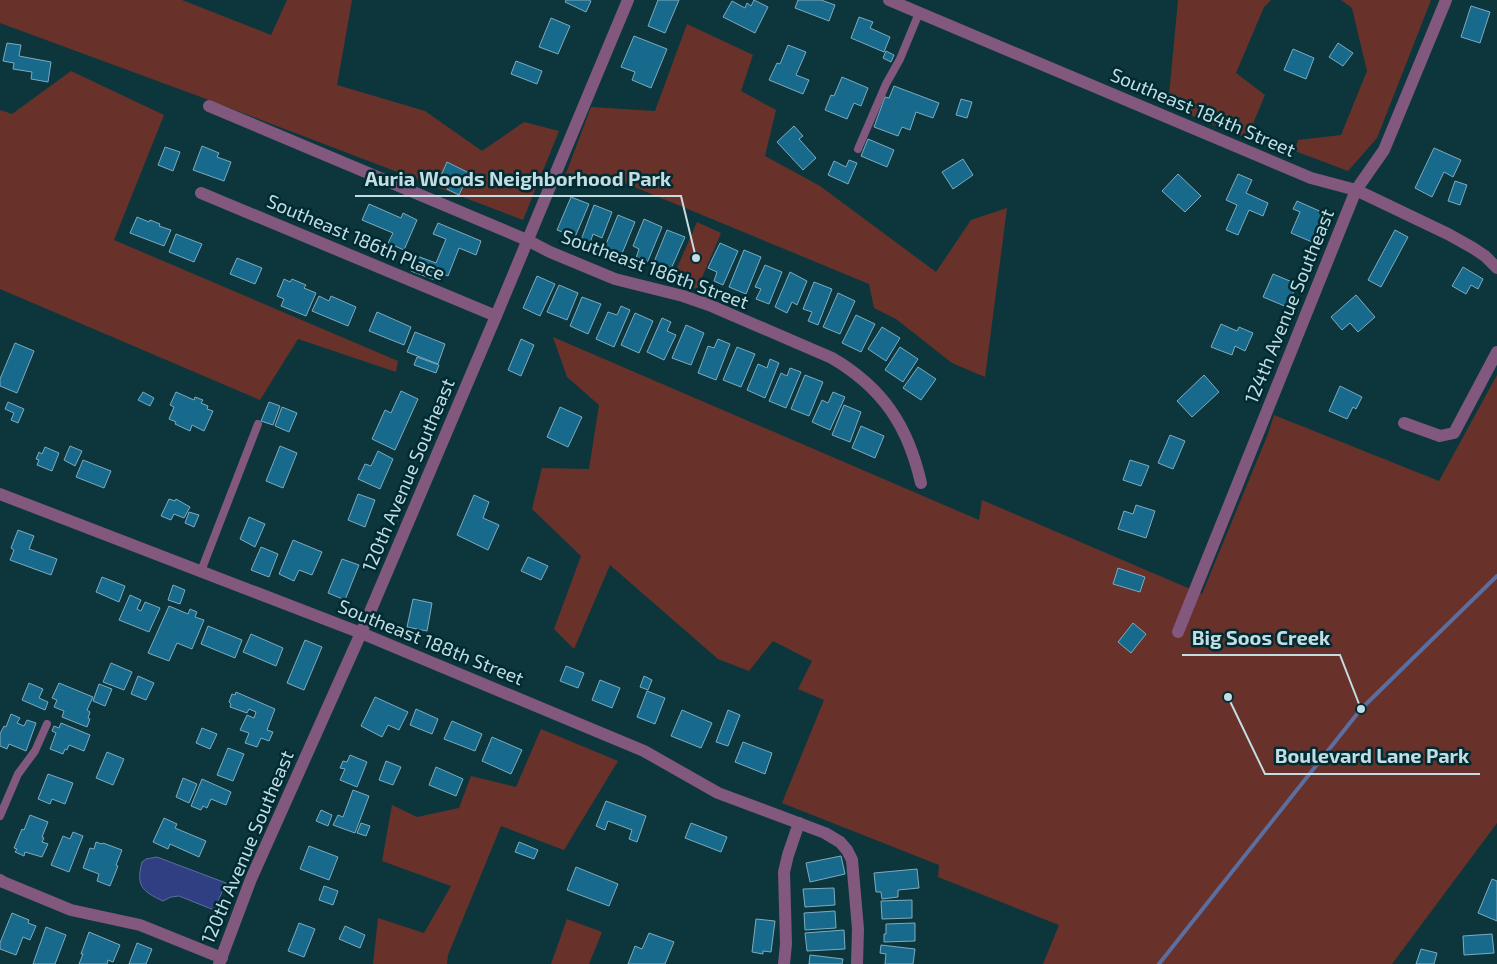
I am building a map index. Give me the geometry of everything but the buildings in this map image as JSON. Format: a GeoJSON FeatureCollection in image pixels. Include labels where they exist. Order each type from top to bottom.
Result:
{"type":"FeatureCollection","features":[{"type":"Feature","properties":{"kind":"street","name":"120th Avenue Southeast"},"geometry":{"type":"LineString","coordinates":[[220,961],[251,879],[361,633],[628,0]]}},
{"type":"Feature","properties":{"kind":"street","name":"124th Avenue Southeast"},"geometry":{"type":"LineString","coordinates":[[1178,632],[1356,190],[1384,150],[1446,0]]}},
{"type":"Feature","properties":{"kind":"street","name":"Southeast 184th Street"},"geometry":{"type":"LineString","coordinates":[[893,1],[1311,178],[1356,190],[1474,248],[1497,268]]}},
{"type":"Feature","properties":{"kind":"street","name":"Southeast 186th Street"},"geometry":{"type":"LineString","coordinates":[[209,106],[527,240],[550,252],[615,278],[683,296],[708,305],[832,358],[851,369],[870,385],[885,402],[905,434],[916,460],[921,483]]}},
{"type":"Feature","properties":{"kind":"street","name":"Southeast 186th Place"},"geometry":{"type":"LineString","coordinates":[[201,193],[496,316]]}},
{"type":"Feature","properties":{"kind":"street"},"geometry":{"type":"LineString","coordinates":[[1404,423],[1440,436],[1454,433],[1497,352]]}},
{"type":"Feature","properties":{"kind":"street","name":"Southeast 188th Street"},"geometry":{"type":"LineString","coordinates":[[2,499],[201,571],[361,633],[644,751],[718,792],[825,833],[840,842],[852,860],[858,929],[858,964]]}},
{"type":"Feature","properties":{"kind":"street"},"geometry":{"type":"LineString","coordinates":[[784,964],[786,944],[784,872],[799,823]]}},
{"type":"Feature","properties":{"kind":"street"},"geometry":{"type":"LineString","coordinates":[[0,880],[71,910],[140,925],[220,961]]}},
{"type":"Feature","properties":{"kind":"lane"},"geometry":{"type":"LineString","coordinates":[[858,149],[920,13]]}},
{"type":"Feature","properties":{"kind":"lane"},"geometry":{"type":"LineString","coordinates":[[201,571],[258,424]]}},
{"type":"Feature","properties":{"kind":"lane"},"geometry":{"type":"LineString","coordinates":[[0,816],[18,774],[35,751],[47,724]]}},
{"type":"Feature","properties":{"kind":"shaded area"},"geometry":{"type":"Polygon","coordinates":[[[0,0],[182,0],[271,35],[287,0],[352,0],[337,85],[425,111],[482,151],[524,122],[559,131],[523,220],[209,100],[0,23],[0,0]]]}},
{"type":"Feature","properties":{"kind":"shaded area"},"geometry":{"type":"Polygon","coordinates":[[[1178,0],[1271,0],[1264,7],[1236,73],[1265,95],[1247,138],[1168,106],[1178,0]]]}},
{"type":"Feature","properties":{"kind":"shaded area"},"geometry":{"type":"Polygon","coordinates":[[[1341,0],[1431,0],[1377,138],[1348,171],[1295,151],[1298,140],[1341,135],[1367,71],[1352,8],[1341,0]]]}},
{"type":"Feature","properties":{"kind":"shaded area"},"geometry":{"type":"Polygon","coordinates":[[[687,24],[753,55],[741,91],[776,110],[765,156],[820,186],[936,272],[971,220],[1007,208],[985,377],[952,363],[896,319],[874,308],[869,284],[615,179],[564,179],[591,107],[655,111],[687,24]]]}},
{"type":"Feature","properties":{"kind":"shaded area"},"geometry":{"type":"Polygon","coordinates":[[[71,71],[164,115],[114,240],[398,361],[396,372],[298,339],[260,400],[0,289],[0,110],[12,114],[71,71]]]}},
{"type":"Feature","properties":{"kind":"shaded area"},"geometry":{"type":"Polygon","coordinates":[[[697,222],[721,233],[697,289],[671,282],[697,222]]]}},
{"type":"Feature","properties":{"kind":"shaded area"},"geometry":{"type":"Polygon","coordinates":[[[553,337],[979,520],[982,500],[1202,594],[1268,434],[1274,415],[1439,481],[1497,375],[1497,823],[1392,964],[1043,964],[1059,925],[938,877],[939,865],[782,803],[824,700],[798,689],[812,661],[773,641],[749,671],[718,659],[610,565],[574,649],[554,629],[581,556],[532,509],[542,468],[589,469],[599,405],[567,377],[553,337]]]}},
{"type":"Feature","properties":{"kind":"shaded area"},"geometry":{"type":"Polygon","coordinates":[[[541,729],[618,761],[564,850],[501,826],[448,955],[447,964],[373,964],[378,918],[424,933],[451,886],[382,861],[392,805],[417,817],[459,808],[471,776],[516,787],[541,729]]]}},
{"type":"Feature","properties":{"kind":"shaded area"},"geometry":{"type":"Polygon","coordinates":[[[567,919],[602,932],[589,964],[551,964],[567,919]]]}},
{"type":"Feature","properties":{"kind":"water"},"geometry":{"type":"Polygon","coordinates":[[[157,857],[226,883],[214,910],[179,896],[163,901],[145,890],[140,882],[142,862],[146,859],[157,857]]]}},
{"type":"Feature","properties":{"kind":"waterway"},"geometry":{"type":"LineString","coordinates":[[1159,964],[1361,709],[1497,576]]}},
{"type":"Feature","properties":{"kind":"place","name":"Auria Woods Neighborhood Park"},"geometry":{"type":"Point","coordinates":[696,258]}},
{"type":"Feature","properties":{"kind":"place","name":"Boulevard Lane Park"},"geometry":{"type":"Point","coordinates":[1228,697]}},
{"type":"Feature","properties":{"kind":"place","name":"Big Soos Creek"},"geometry":{"type":"Point","coordinates":[1361,709]}}]}
